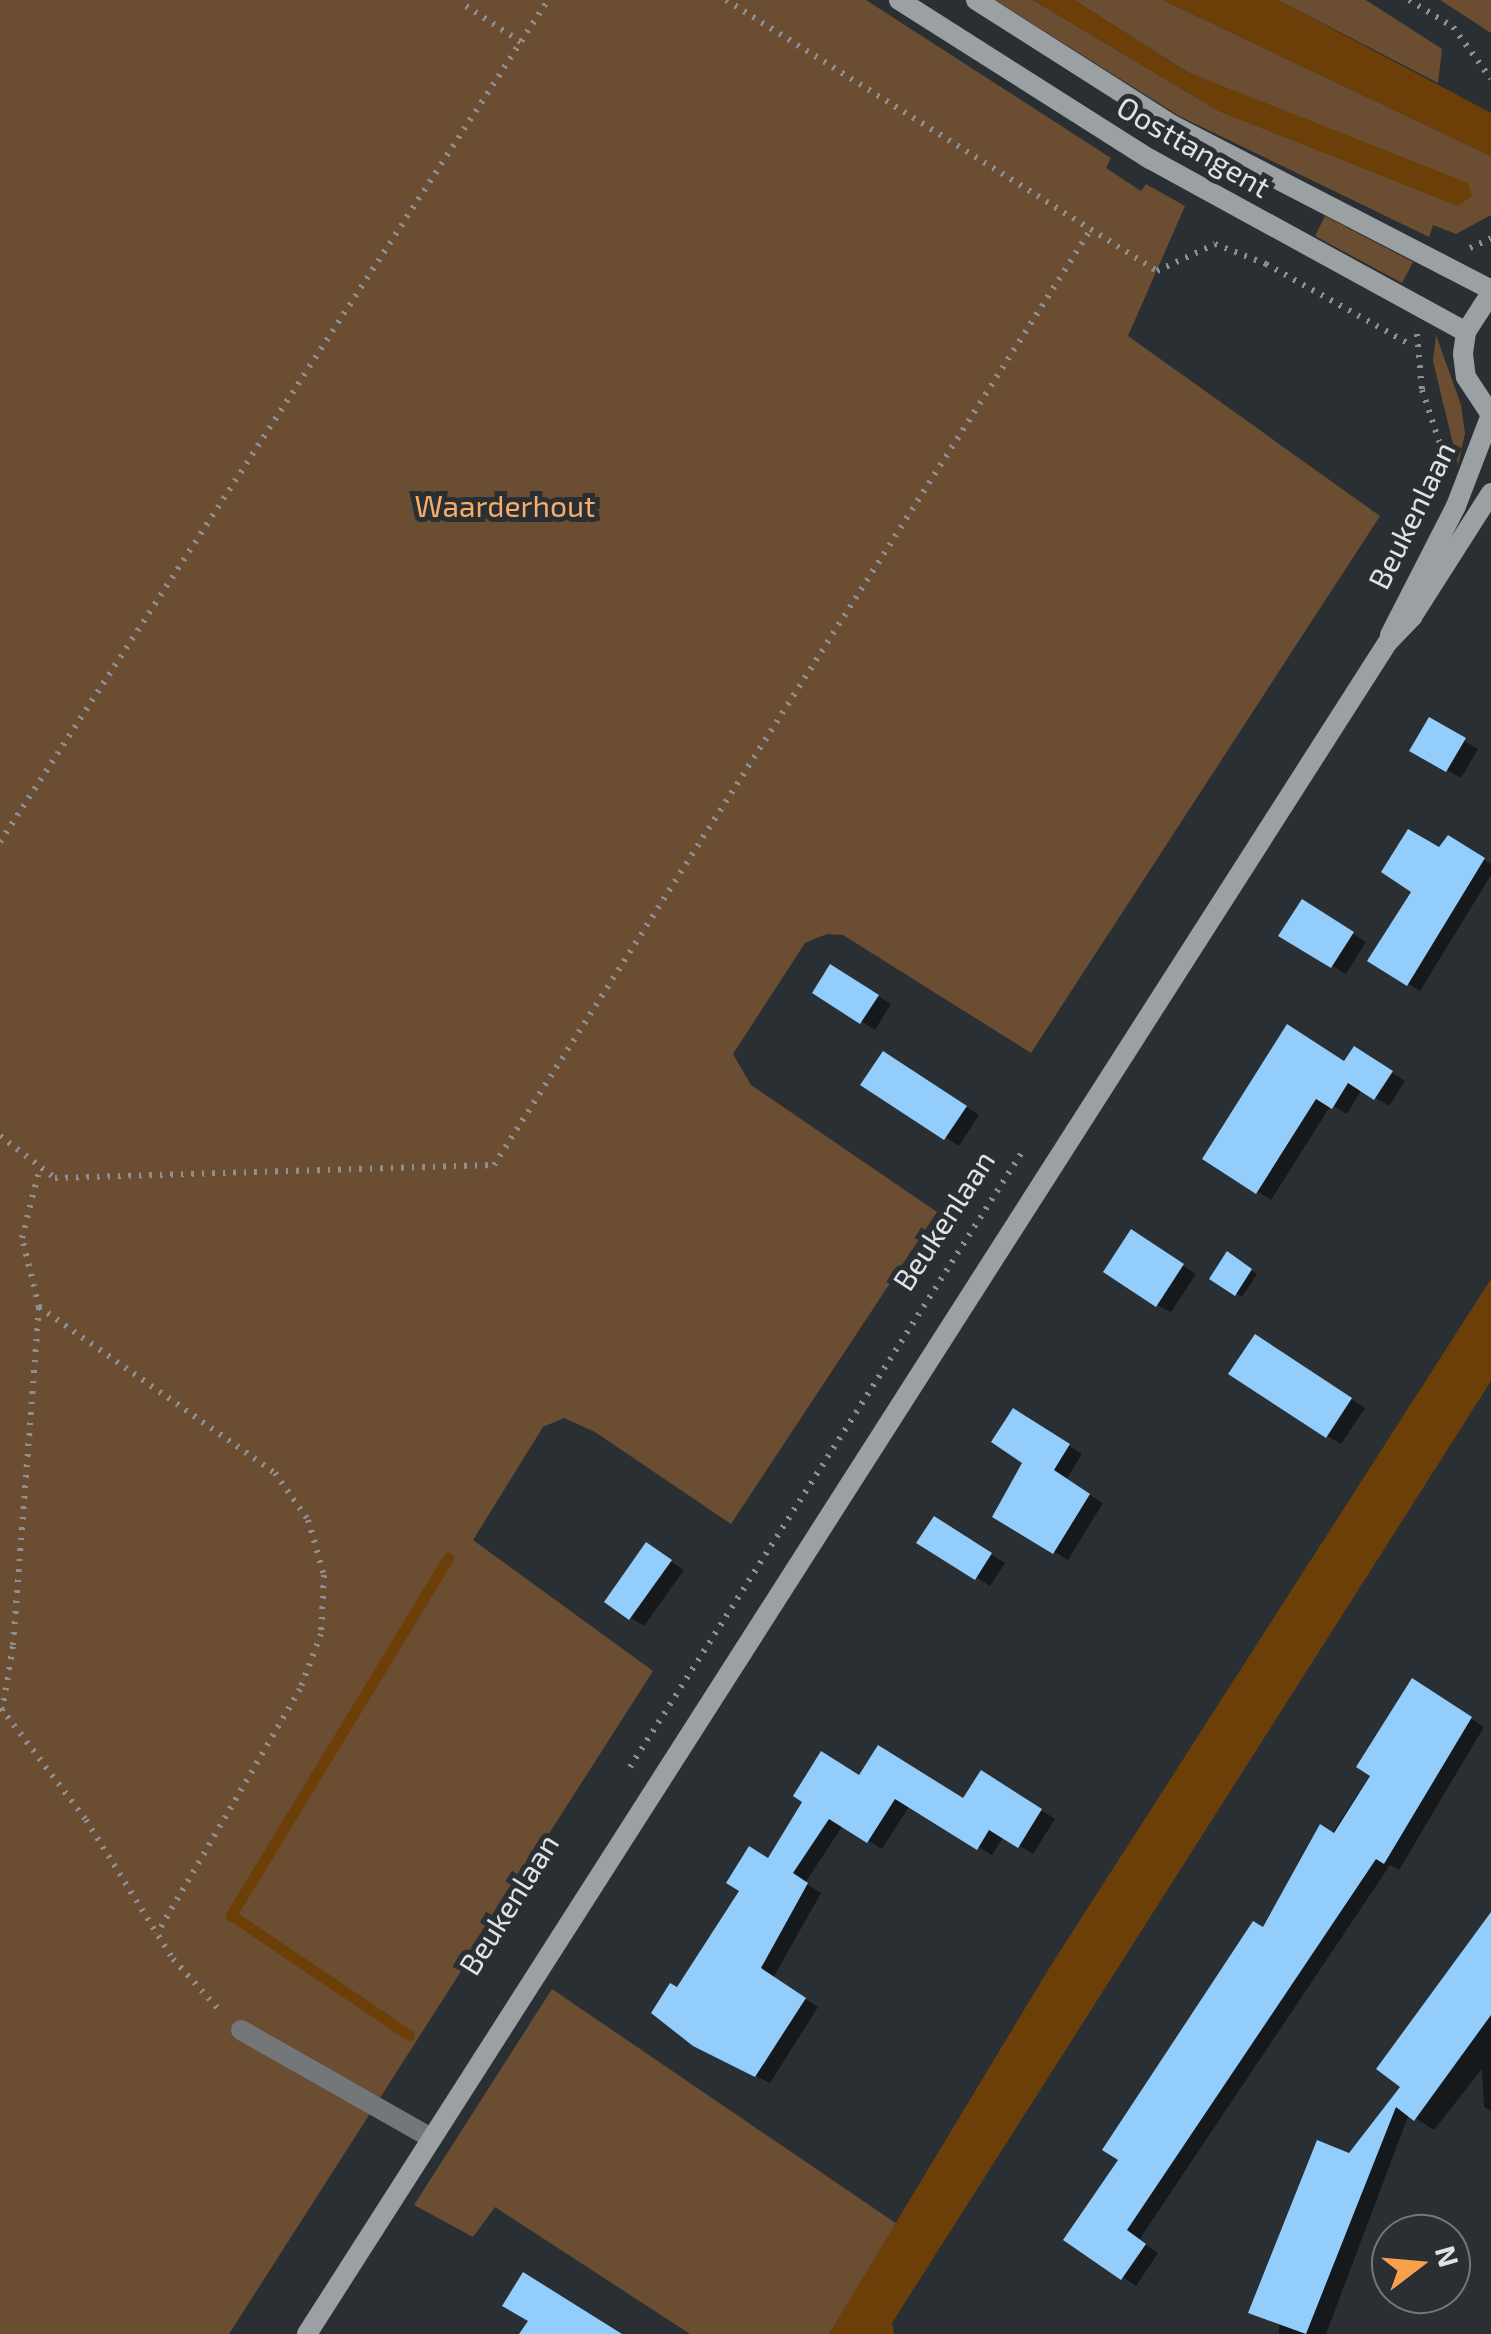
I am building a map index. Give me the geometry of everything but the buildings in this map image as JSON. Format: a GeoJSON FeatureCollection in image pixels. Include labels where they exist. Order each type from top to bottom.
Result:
{"type":"FeatureCollection","features":[{"type":"Feature","properties":{"kind":"street","name":"Oosttangent"},"geometry":{"type":"LineString","coordinates":[[900,0],[1150,159],[1466,332]]}},
{"type":"Feature","properties":{"kind":"street","name":"Oosttangent"},"geometry":{"type":"LineString","coordinates":[[976,0],[1172,125],[1491,291]]}},
{"type":"Feature","properties":{"kind":"street"},"geometry":{"type":"LineString","coordinates":[[1491,291],[1466,332],[1466,377],[1491,415]]}},
{"type":"Feature","properties":{"kind":"street","name":"Beukenlaan"},"geometry":{"type":"LineString","coordinates":[[1388,642],[1398,609],[1456,506],[1491,415]]}},
{"type":"Feature","properties":{"kind":"street","name":"Beukenlaan"},"geometry":{"type":"LineString","coordinates":[[307,2334],[1388,642],[1412,617],[1491,492]]}},
{"type":"Feature","properties":{"kind":"lane"},"geometry":{"type":"LineString","coordinates":[[241,2030],[430,2138]]}},
{"type":"Feature","properties":{"kind":"path"},"geometry":{"type":"LineString","coordinates":[[0,842],[548,0]]}},
{"type":"Feature","properties":{"kind":"path"},"geometry":{"type":"LineString","coordinates":[[0,1136],[55,1178],[494,1165],[1091,229],[726,0]]}},
{"type":"Feature","properties":{"kind":"path"},"geometry":{"type":"LineString","coordinates":[[1409,0],[1453,27],[1491,79]]}},
{"type":"Feature","properties":{"kind":"path"},"geometry":{"type":"LineString","coordinates":[[466,6],[521,42]]}},
{"type":"Feature","properties":{"kind":"path","name":"Beukenlaan"},"geometry":{"type":"LineString","coordinates":[[1091,229],[1157,271],[1215,244],[1266,264],[1413,346],[1422,390],[1440,428],[1441,469]]}},
{"type":"Feature","properties":{"kind":"path","name":"Beukenlaan"},"geometry":{"type":"LineString","coordinates":[[622,1778],[1030,1140]]}},
{"type":"Feature","properties":{"kind":"path"},"geometry":{"type":"LineString","coordinates":[[40,1167],[22,1249],[39,1306],[14,1645],[1,1709],[86,1820],[157,1934],[241,2030]]}},
{"type":"Feature","properties":{"kind":"path"},"geometry":{"type":"LineString","coordinates":[[39,1306],[275,1473],[308,1520],[324,1575],[321,1634],[300,1689],[157,1934]]}},
{"type":"Feature","properties":{"kind":"green space","name":"Waarderhout"},"geometry":{"type":"Polygon","coordinates":[[[0,0],[866,0],[1111,158],[1106,168],[1141,191],[1146,184],[1185,206],[1128,336],[1380,516],[1031,1053],[843,935],[827,934],[805,943],[733,1054],[751,1085],[937,1212],[731,1524],[595,1432],[564,1418],[543,1427],[473,1540],[653,1671],[229,2334],[0,2334],[0,0]]]}},
{"type":"Feature","properties":{"kind":"green space"},"geometry":{"type":"Polygon","coordinates":[[[995,0],[1033,0],[1219,111],[1457,205],[1304,122],[1187,72],[1074,0],[1163,0],[1491,156],[1491,215],[1456,234],[1433,225],[1429,237],[1179,116],[995,0]]]}},
{"type":"Feature","properties":{"kind":"green space"},"geometry":{"type":"Polygon","coordinates":[[[1278,0],[1366,0],[1442,49],[1438,83],[1278,0]]]}},
{"type":"Feature","properties":{"kind":"green space"},"geometry":{"type":"Polygon","coordinates":[[[1440,0],[1491,0],[1491,33],[1440,0]]]}},
{"type":"Feature","properties":{"kind":"green space"},"geometry":{"type":"Polygon","coordinates":[[[1325,216],[1413,262],[1402,283],[1315,236],[1325,216]]]}},
{"type":"Feature","properties":{"kind":"green space"},"geometry":{"type":"Polygon","coordinates":[[[1436,335],[1461,405],[1465,433],[1458,465],[1433,361],[1436,335]]]}},
{"type":"Feature","properties":{"kind":"green space"},"geometry":{"type":"Polygon","coordinates":[[[552,1989],[897,2224],[829,2334],[690,2334],[495,2207],[473,2237],[414,2205],[552,1989]]]}},
{"type":"Feature","properties":{"kind":"shaded area"},"geometry":{"type":"Polygon","coordinates":[[[1033,0],[1074,0],[1187,72],[1468,183],[1472,196],[1458,206],[1219,111],[1033,0]]]}},
{"type":"Feature","properties":{"kind":"shaded area"},"geometry":{"type":"Polygon","coordinates":[[[1163,0],[1278,0],[1491,113],[1491,156],[1163,0]]]}},
{"type":"Feature","properties":{"kind":"shaded area"},"geometry":{"type":"Polygon","coordinates":[[[1491,1279],[1491,1381],[892,2323],[894,2334],[829,2334],[1048,1970],[1491,1279]]]}},
{"type":"Feature","properties":{"kind":"waterway"},"geometry":{"type":"LineString","coordinates":[[409,2035],[231,1915],[448,1558]]}}]}
